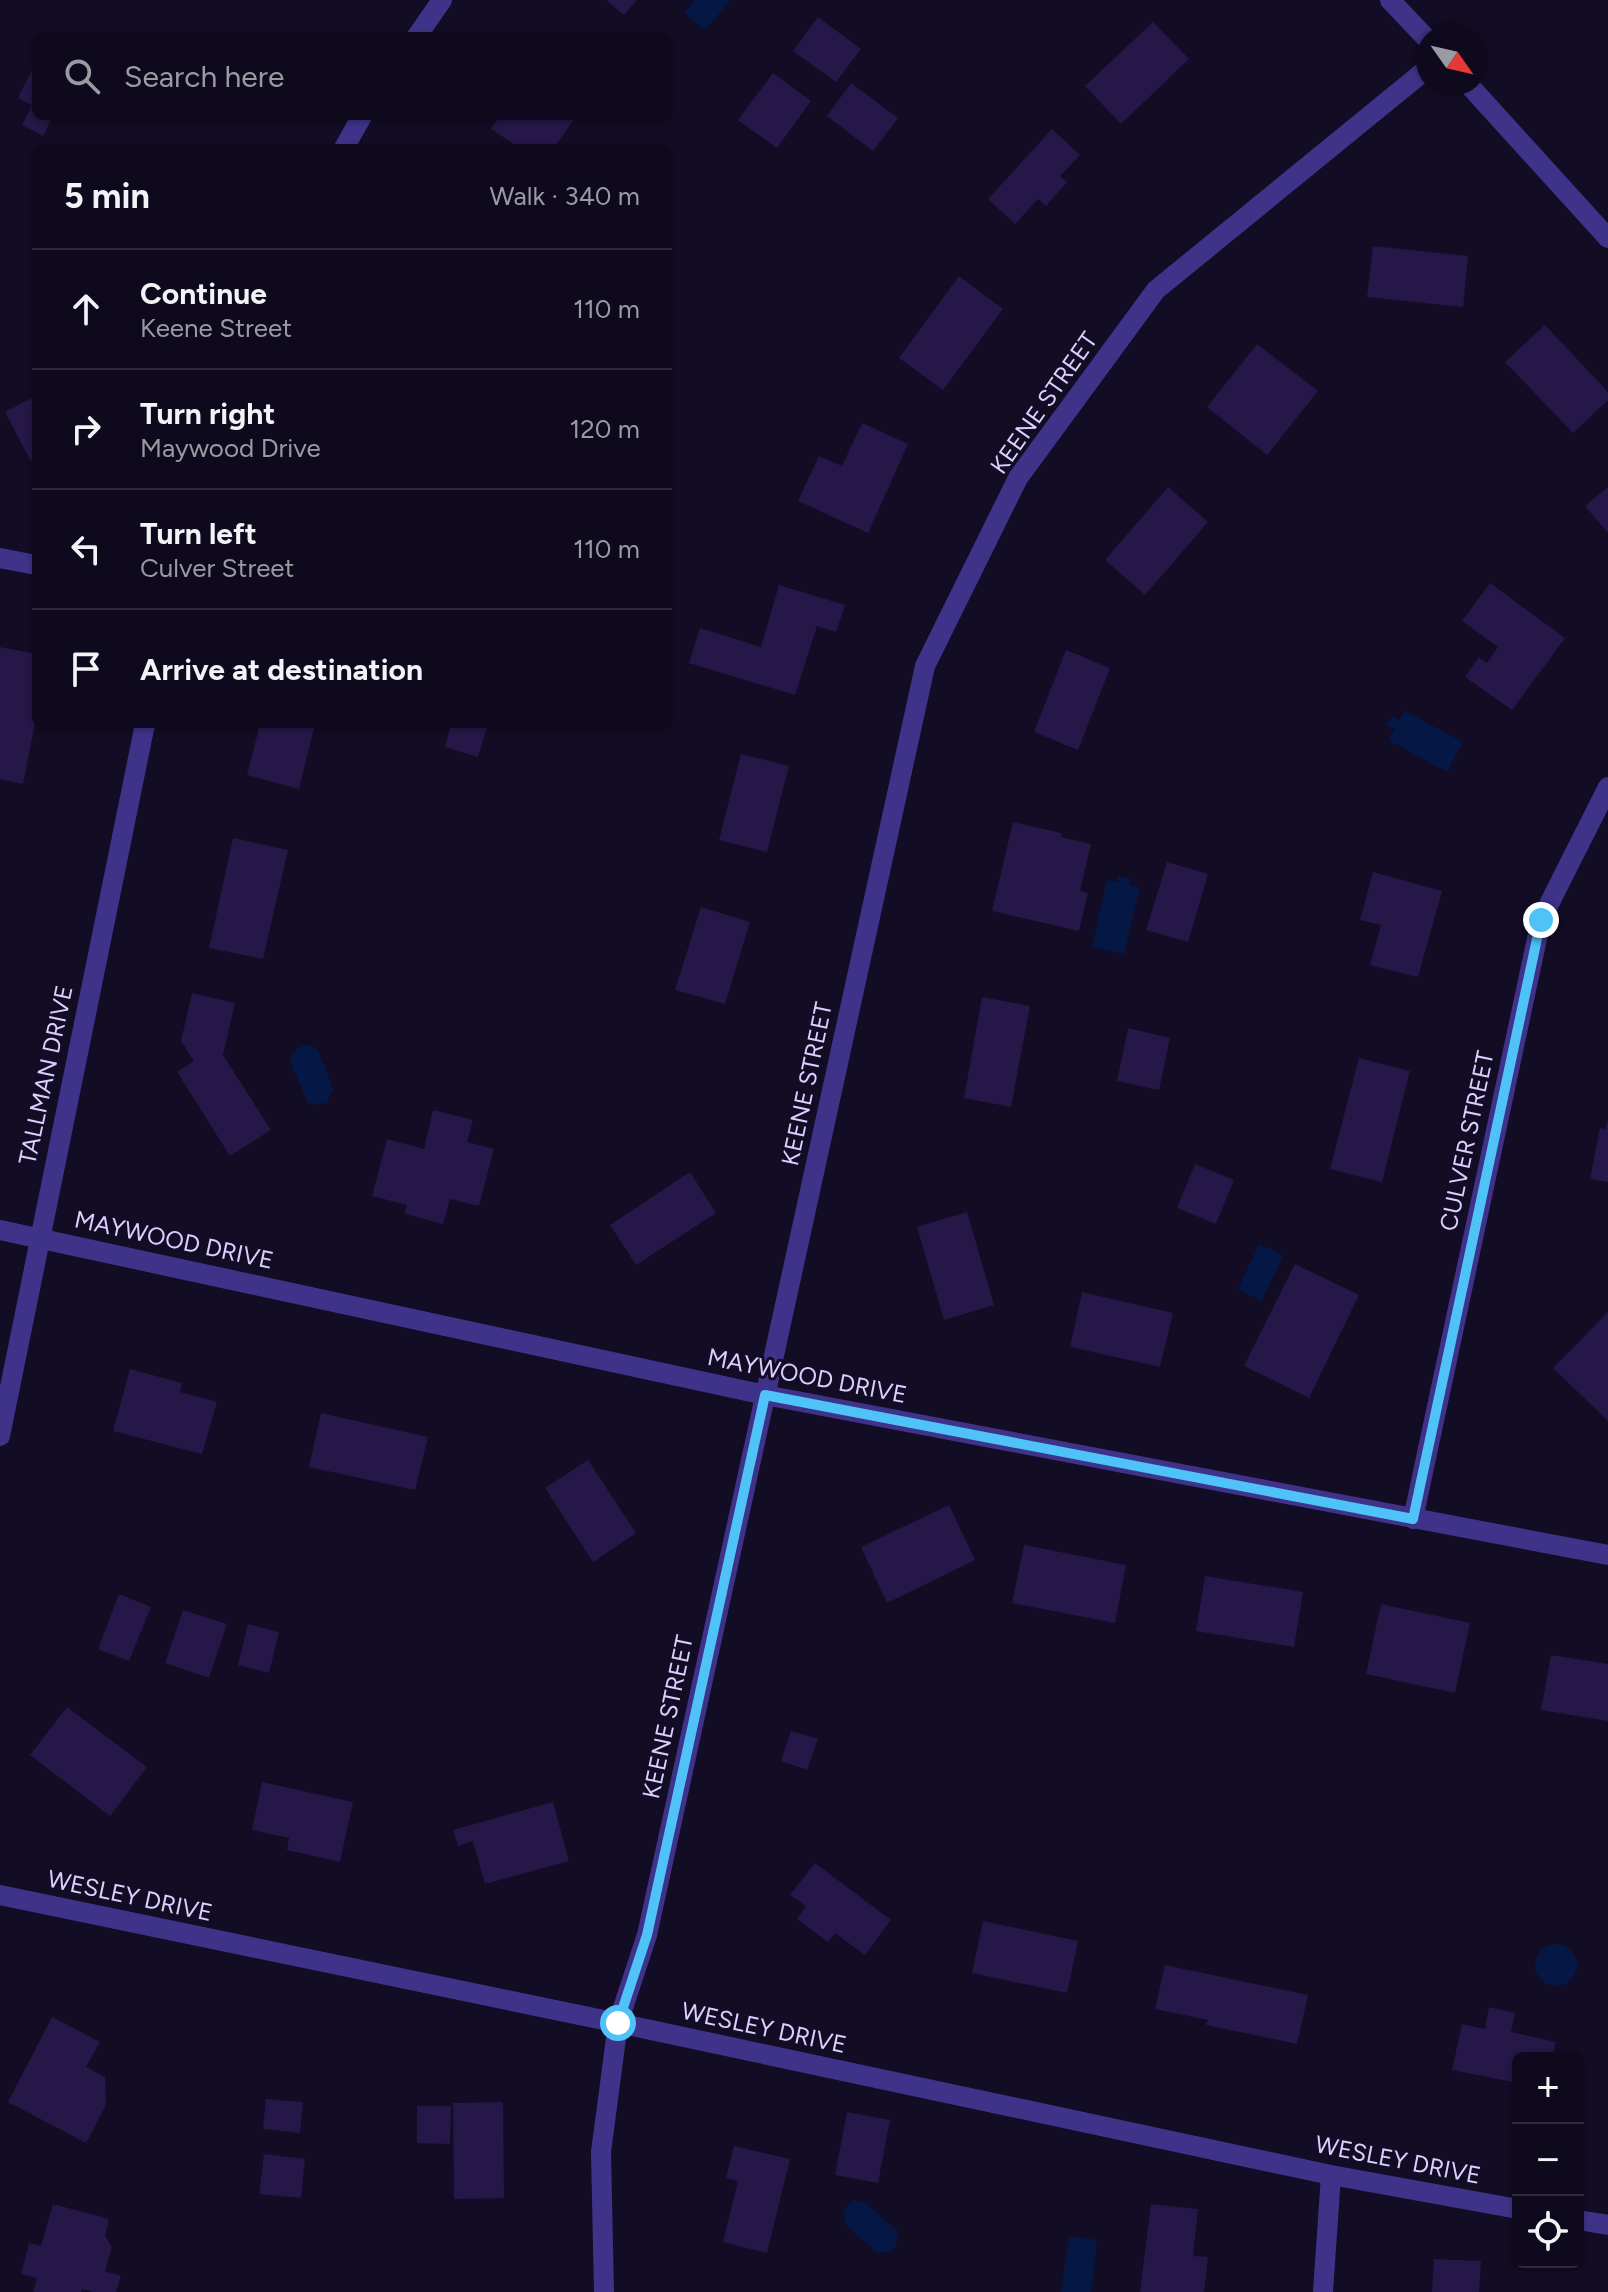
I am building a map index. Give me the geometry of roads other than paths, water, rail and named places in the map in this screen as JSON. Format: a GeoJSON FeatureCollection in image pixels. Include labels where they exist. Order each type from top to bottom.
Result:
{"type":"FeatureCollection","features":[{"type":"Feature","properties":{"kind":"street"},"geometry":{"type":"LineString","coordinates":[[420,32],[442,0]]}},
{"type":"Feature","properties":{"kind":"street"},"geometry":{"type":"LineString","coordinates":[[1390,0],[1416,27]]}},
{"type":"Feature","properties":{"kind":"street","name":"KEENE STREET"},"geometry":{"type":"LineString","coordinates":[[604,2292],[601,2152],[618,2023],[647,1935],[925,666],[1018,478],[1156,290],[1416,78]]}},
{"type":"Feature","properties":{"kind":"street"},"geometry":{"type":"LineString","coordinates":[[1479,96],[1608,238]]}},
{"type":"Feature","properties":{"kind":"street"},"geometry":{"type":"LineString","coordinates":[[346,144],[360,120]]}},
{"type":"Feature","properties":{"kind":"street"},"geometry":{"type":"LineString","coordinates":[[0,558],[32,564]]}},
{"type":"Feature","properties":{"kind":"street","name":"TALLMAN DRIVE"},"geometry":{"type":"LineString","coordinates":[[0,1436],[144,728]]}},
{"type":"Feature","properties":{"kind":"street","name":"CULVER STREET"},"geometry":{"type":"LineString","coordinates":[[1413,1519],[1541,920],[1608,787]]}},
{"type":"Feature","properties":{"kind":"street","name":"MAYWOOD DRIVE"},"geometry":{"type":"LineString","coordinates":[[0,1230],[765,1395],[1608,1555]]}},
{"type":"Feature","properties":{"kind":"street","name":"WESLEY DRIVE"},"geometry":{"type":"LineString","coordinates":[[0,1895],[1331,2175],[1512,2208]]}},
{"type":"Feature","properties":{"kind":"street"},"geometry":{"type":"LineString","coordinates":[[1323,2292],[1331,2175]]}},
{"type":"Feature","properties":{"kind":"street"},"geometry":{"type":"LineString","coordinates":[[1584,2221],[1608,2225]]}},
{"type":"Feature","properties":{"kind":"water"},"geometry":{"type":"Polygon","coordinates":[[[695,0],[731,0],[705,30],[684,13],[695,0]]]}},
{"type":"Feature","properties":{"kind":"water"},"geometry":{"type":"Polygon","coordinates":[[[1405,711],[1463,742],[1447,772],[1388,740],[1395,728],[1387,726],[1392,716],[1399,720],[1405,711]]]}},
{"type":"Feature","properties":{"kind":"water"},"geometry":{"type":"Polygon","coordinates":[[[1118,876],[1130,879],[1129,884],[1140,887],[1124,954],[1092,947],[1107,880],[1117,882],[1118,876]]]}},
{"type":"Feature","properties":{"kind":"water"},"geometry":{"type":"Polygon","coordinates":[[[308,1045],[316,1047],[319,1052],[333,1089],[327,1103],[308,1103],[291,1063],[294,1051],[308,1045]]]}},
{"type":"Feature","properties":{"kind":"water"},"geometry":{"type":"Polygon","coordinates":[[[1259,1244],[1283,1255],[1262,1301],[1238,1290],[1259,1244]]]}},
{"type":"Feature","properties":{"kind":"water"},"geometry":{"type":"Polygon","coordinates":[[[1556,1944],[1571,1950],[1577,1965],[1571,1980],[1556,1986],[1541,1980],[1535,1965],[1541,1950],[1556,1944]]]}},
{"type":"Feature","properties":{"kind":"water"},"geometry":{"type":"Polygon","coordinates":[[[853,2200],[866,2203],[897,2231],[898,2241],[894,2249],[876,2252],[845,2224],[844,2210],[853,2200]]]}},
{"type":"Feature","properties":{"kind":"water"},"geometry":{"type":"Polygon","coordinates":[[[1069,2236],[1093,2239],[1097,2243],[1091,2292],[1061,2292],[1069,2236]]]}}]}
